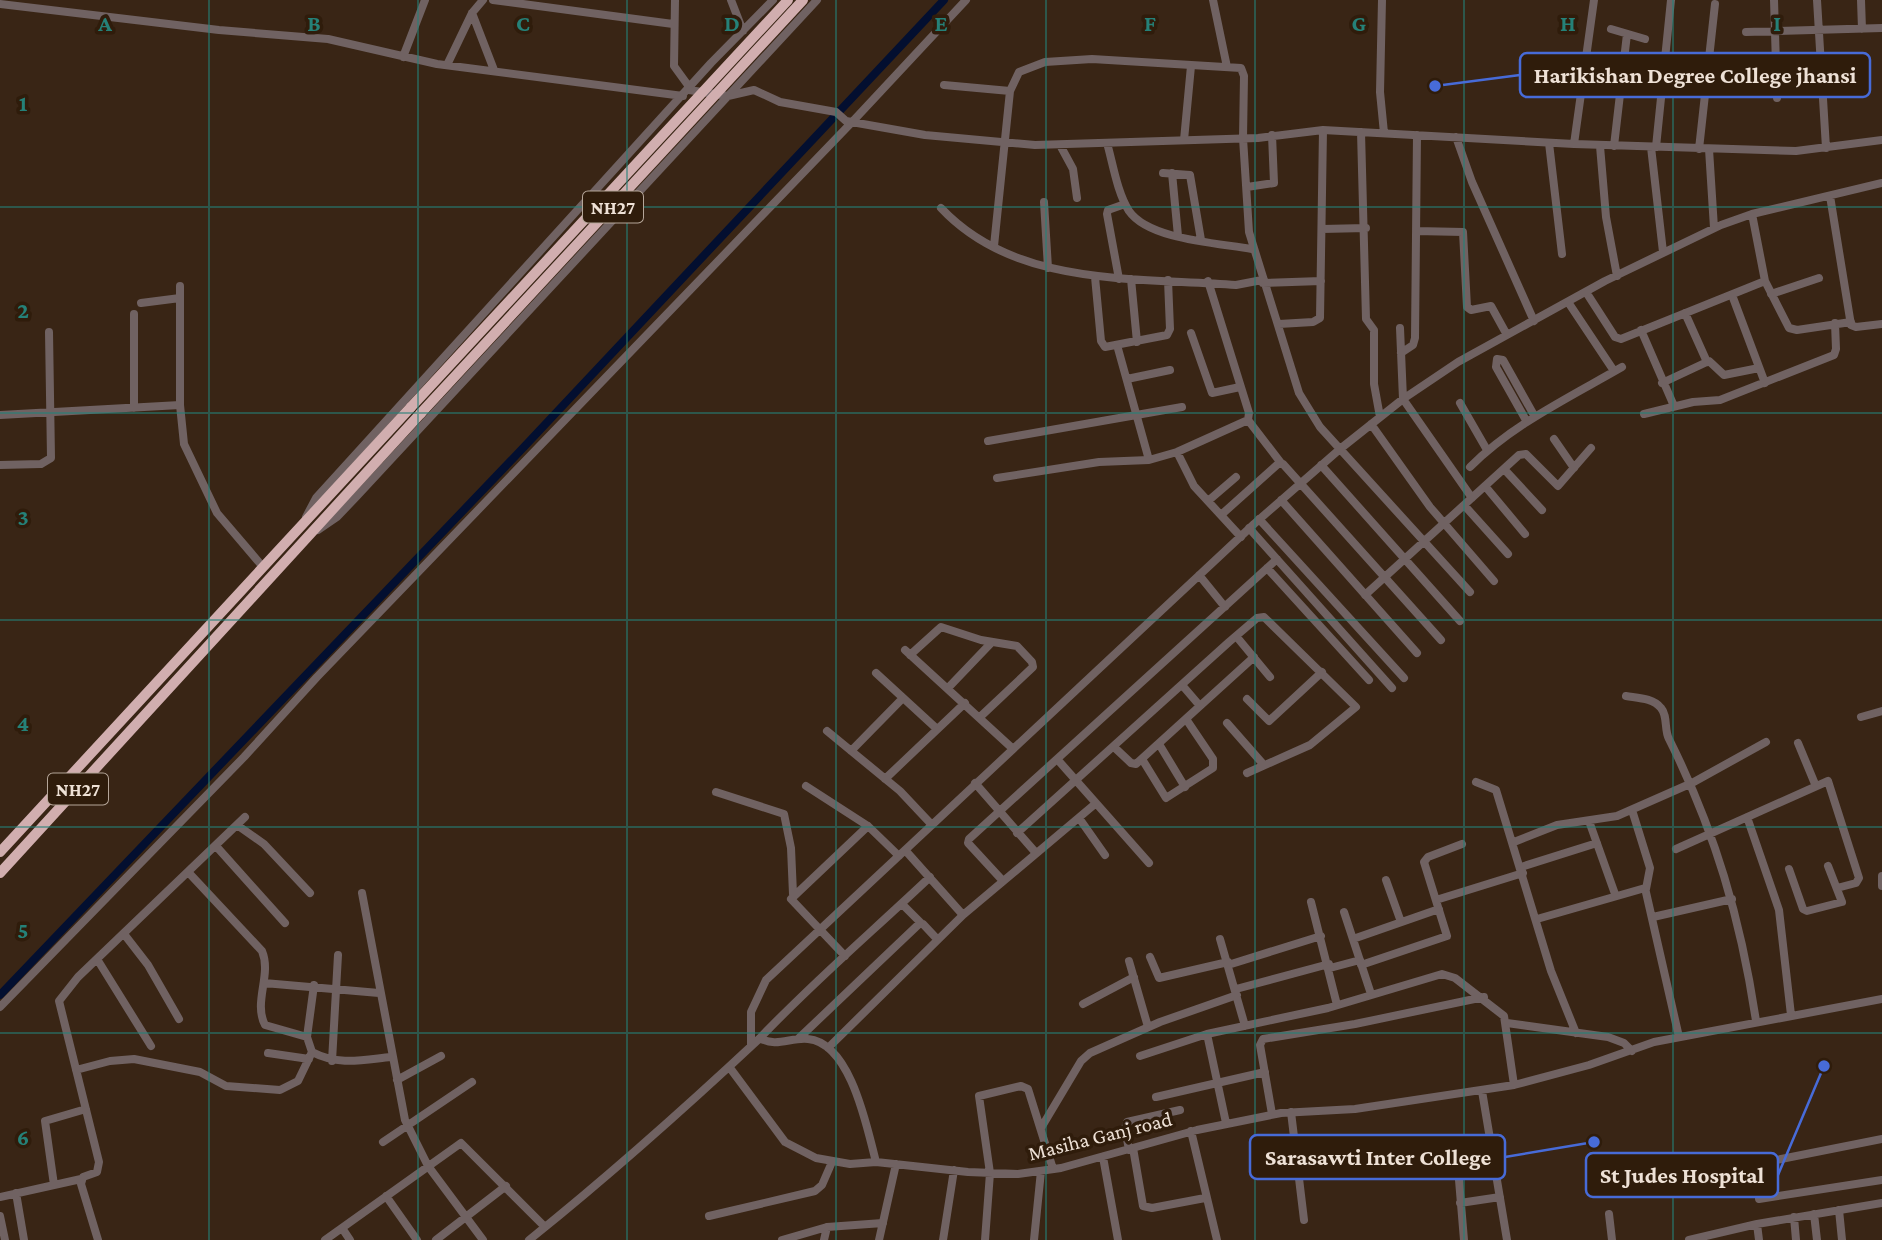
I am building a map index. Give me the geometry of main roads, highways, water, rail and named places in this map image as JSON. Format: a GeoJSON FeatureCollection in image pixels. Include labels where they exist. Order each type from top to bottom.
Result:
{"type":"FeatureCollection","features":[{"type":"Feature","properties":{"kind":"highway","name":"NH27"},"geometry":{"type":"LineString","coordinates":[[0,873],[312,533],[416,410],[788,0]]}},
{"type":"Feature","properties":{"kind":"highway","name":"NH27"},"geometry":{"type":"LineString","coordinates":[[0,852],[301,526],[416,410],[803,0]]}},
{"type":"Feature","properties":{"kind":"waterway"},"geometry":{"type":"LineString","coordinates":[[0,995],[523,448],[944,0]]}},
{"type":"Feature","properties":{"kind":"place","name":"Harikishan Degree College jhansi"},"geometry":{"type":"Point","coordinates":[1435,86]}},
{"type":"Feature","properties":{"kind":"place","name":"St Judes Hospital"},"geometry":{"type":"Point","coordinates":[1824,1066]}},
{"type":"Feature","properties":{"kind":"place","name":"Sarasawti Inter College"},"geometry":{"type":"Point","coordinates":[1594,1142]}}]}
